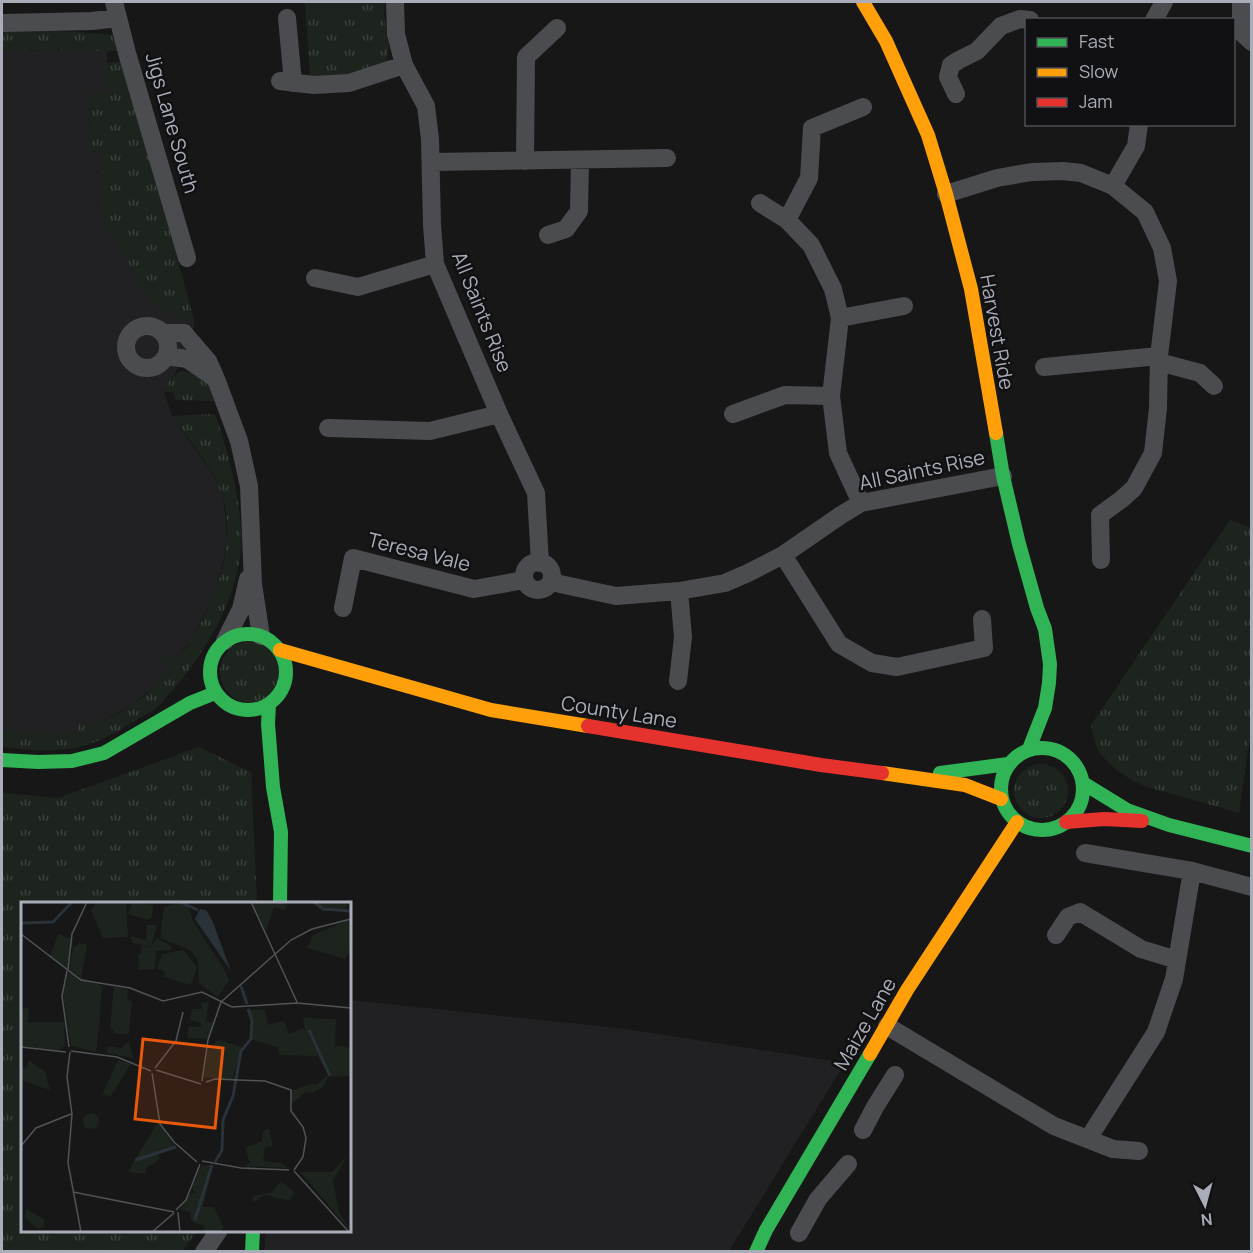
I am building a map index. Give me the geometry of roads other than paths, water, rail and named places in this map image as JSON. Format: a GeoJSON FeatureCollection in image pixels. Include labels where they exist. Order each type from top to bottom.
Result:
{"type":"FeatureCollection","features":[{"type":"Feature","properties":{"kind":"street","name":"All Saints Rise"},"geometry":{"type":"LineString","coordinates":[[395,2],[396,34],[404,65],[426,106],[431,162],[435,264],[499,414],[536,493],[540,563],[550,571],[550,581],[539,590],[530,588],[524,580]]}},
{"type":"Feature","properties":{"kind":"street","name":"Harvest Ride"},"geometry":{"type":"LineString","coordinates":[[863,2],[886,41],[919,111],[946,194],[971,289],[1003,476],[1019,544],[1045,629],[1050,664],[1045,708],[1029,749]]}},
{"type":"Feature","properties":{"kind":"street"},"geometry":{"type":"LineString","coordinates":[[1155,18],[1164,2]]}},
{"type":"Feature","properties":{"kind":"street"},"geometry":{"type":"LineString","coordinates":[[1241,2],[1241,32],[1251,42]]}},
{"type":"Feature","properties":{"kind":"street"},"geometry":{"type":"LineString","coordinates":[[2,23],[92,21],[116,10]]}},
{"type":"Feature","properties":{"kind":"street","name":"Jigs Lane South"},"geometry":{"type":"LineString","coordinates":[[116,10],[187,258]]}},
{"type":"Feature","properties":{"kind":"street"},"geometry":{"type":"LineString","coordinates":[[287,18],[287,82],[314,86],[349,84],[404,65]]}},
{"type":"Feature","properties":{"kind":"street"},"geometry":{"type":"LineString","coordinates":[[956,94],[948,77],[951,65],[977,51],[1001,26],[1025,20]]}},
{"type":"Feature","properties":{"kind":"street"},"geometry":{"type":"LineString","coordinates":[[525,161],[526,57],[556,28]]}},
{"type":"Feature","properties":{"kind":"street"},"geometry":{"type":"LineString","coordinates":[[787,220],[810,178],[812,128],[863,107]]}},
{"type":"Feature","properties":{"kind":"street"},"geometry":{"type":"LineString","coordinates":[[1113,186],[1136,146],[1139,126]]}},
{"type":"Feature","properties":{"kind":"street"},"geometry":{"type":"LineString","coordinates":[[431,162],[667,158]]}},
{"type":"Feature","properties":{"kind":"street"},"geometry":{"type":"LineString","coordinates":[[549,235],[566,229],[579,211],[580,160]]}},
{"type":"Feature","properties":{"kind":"street"},"geometry":{"type":"LineString","coordinates":[[946,194],[997,178],[1045,171],[1081,173],[1113,186],[1144,212],[1162,248],[1168,281],[1159,359],[1158,408],[1153,453],[1134,488],[1122,500],[1100,515],[1101,560]]}},
{"type":"Feature","properties":{"kind":"street"},"geometry":{"type":"LineString","coordinates":[[760,203],[787,220],[811,245],[833,289],[840,318],[831,396],[838,453],[861,503]]}},
{"type":"Feature","properties":{"kind":"street"},"geometry":{"type":"LineString","coordinates":[[315,278],[357,287],[435,264]]}},
{"type":"Feature","properties":{"kind":"street"},"geometry":{"type":"LineString","coordinates":[[840,318],[904,306]]}},
{"type":"Feature","properties":{"kind":"street"},"geometry":{"type":"LineString","coordinates":[[151,326],[163,333],[167,339],[166,356],[156,367],[144,369],[135,366],[130,362],[125,350],[129,335],[135,329],[151,326]]}},
{"type":"Feature","properties":{"kind":"street"},"geometry":{"type":"LineString","coordinates":[[163,333],[184,333],[208,361],[239,441],[249,486],[253,585],[261,636]]}},
{"type":"Feature","properties":{"kind":"street"},"geometry":{"type":"LineString","coordinates":[[166,356],[188,359],[216,379]]}},
{"type":"Feature","properties":{"kind":"street"},"geometry":{"type":"LineString","coordinates":[[1044,367],[1159,359],[1200,373],[1214,386]]}},
{"type":"Feature","properties":{"kind":"street"},"geometry":{"type":"LineString","coordinates":[[733,414],[785,395],[831,396]]}},
{"type":"Feature","properties":{"kind":"street"},"geometry":{"type":"LineString","coordinates":[[328,428],[430,431],[499,414]]}},
{"type":"Feature","properties":{"kind":"street","name":"All Saints Rise"},"geometry":{"type":"LineString","coordinates":[[550,581],[616,596],[679,591],[725,583],[783,555],[861,503],[1003,476]]}},
{"type":"Feature","properties":{"kind":"street"},"geometry":{"type":"LineString","coordinates":[[783,555],[839,644],[872,663],[897,667],[984,648],[982,619]]}},
{"type":"Feature","properties":{"kind":"street","name":"Teresa Vale"},"geometry":{"type":"LineString","coordinates":[[343,608],[353,558],[474,588],[524,580]]}},
{"type":"Feature","properties":{"kind":"street"},"geometry":{"type":"LineString","coordinates":[[225,641],[237,635],[250,634],[273,642],[279,650],[286,665],[285,683],[279,695],[269,704],[252,710],[236,708],[226,704],[215,693],[210,681],[209,667],[213,654],[225,641],[240,609],[252,560]]}},
{"type":"Feature","properties":{"kind":"street"},"geometry":{"type":"LineString","coordinates":[[524,580],[527,568],[531,564],[540,563]]}},
{"type":"Feature","properties":{"kind":"street"},"geometry":{"type":"LineString","coordinates":[[678,681],[683,637],[679,591]]}},
{"type":"Feature","properties":{"kind":"street","name":"County Lane"},"geometry":{"type":"LineString","coordinates":[[279,650],[491,710],[821,765],[965,785],[1001,799]]}},
{"type":"Feature","properties":{"kind":"street"},"geometry":{"type":"LineString","coordinates":[[143,729],[209,667]]}},
{"type":"Feature","properties":{"kind":"street"},"geometry":{"type":"LineString","coordinates":[[323,675],[343,669]]}},
{"type":"Feature","properties":{"kind":"street"},"geometry":{"type":"LineString","coordinates":[[283,686],[300,680]]}},
{"type":"Feature","properties":{"kind":"street","name":"Harvest Ride"},"geometry":{"type":"LineString","coordinates":[[1049,683],[1054,719]]}},
{"type":"Feature","properties":{"kind":"street"},"geometry":{"type":"LineString","coordinates":[[2,760],[72,761],[104,753],[190,703],[215,693]]}},
{"type":"Feature","properties":{"kind":"street"},"geometry":{"type":"LineString","coordinates":[[269,704],[268,724],[273,787],[281,832],[280,902]]}},
{"type":"Feature","properties":{"kind":"street"},"geometry":{"type":"LineString","coordinates":[[236,708],[246,723]]}},
{"type":"Feature","properties":{"kind":"street"},"geometry":{"type":"LineString","coordinates":[[258,747],[273,787]]}},
{"type":"Feature","properties":{"kind":"street"},"geometry":{"type":"LineString","coordinates":[[1061,747],[1075,764],[1081,776],[1082,798],[1077,810],[1060,826],[1040,830],[1029,828],[1010,816],[1001,799],[1001,780],[1008,764],[1018,754],[1029,749],[1061,747]]}},
{"type":"Feature","properties":{"kind":"street","name":"County Lane"},"geometry":{"type":"LineString","coordinates":[[892,774],[973,770],[1008,764]]}},
{"type":"Feature","properties":{"kind":"street"},"geometry":{"type":"LineString","coordinates":[[1083,783],[1127,810],[1169,825],[1251,846]]}},
{"type":"Feature","properties":{"kind":"street"},"geometry":{"type":"LineString","coordinates":[[1066,822],[1085,819],[1125,819],[1169,825]]}},
{"type":"Feature","properties":{"kind":"street","name":"Maize Lane"},"geometry":{"type":"LineString","coordinates":[[756,1251],[766,1230],[907,990],[1017,822]]}},
{"type":"Feature","properties":{"kind":"street"},"geometry":{"type":"LineString","coordinates":[[1085,853],[1192,871],[1251,887]]}},
{"type":"Feature","properties":{"kind":"street"},"geometry":{"type":"LineString","coordinates":[[1088,1139],[1156,1032],[1174,979],[1192,871]]}},
{"type":"Feature","properties":{"kind":"street"},"geometry":{"type":"LineString","coordinates":[[1056,935],[1068,917],[1080,912],[1141,949],[1177,960]]}},
{"type":"Feature","properties":{"kind":"street"},"geometry":{"type":"LineString","coordinates":[[887,1026],[1054,1126],[1113,1149],[1139,1150]]}},
{"type":"Feature","properties":{"kind":"street"},"geometry":{"type":"LineString","coordinates":[[863,1131],[895,1075]]}},
{"type":"Feature","properties":{"kind":"street"},"geometry":{"type":"LineString","coordinates":[[849,1091],[875,1107]]}},
{"type":"Feature","properties":{"kind":"street"},"geometry":{"type":"LineString","coordinates":[[799,1233],[818,1199],[848,1164]]}},
{"type":"Feature","properties":{"kind":"street"},"geometry":{"type":"LineString","coordinates":[[794,1183],[818,1199]]}},
{"type":"Feature","properties":{"kind":"street"},"geometry":{"type":"LineString","coordinates":[[204,1251],[218,1232]]}},
{"type":"Feature","properties":{"kind":"street"},"geometry":{"type":"LineString","coordinates":[[252,1251],[253,1232]]}}]}
